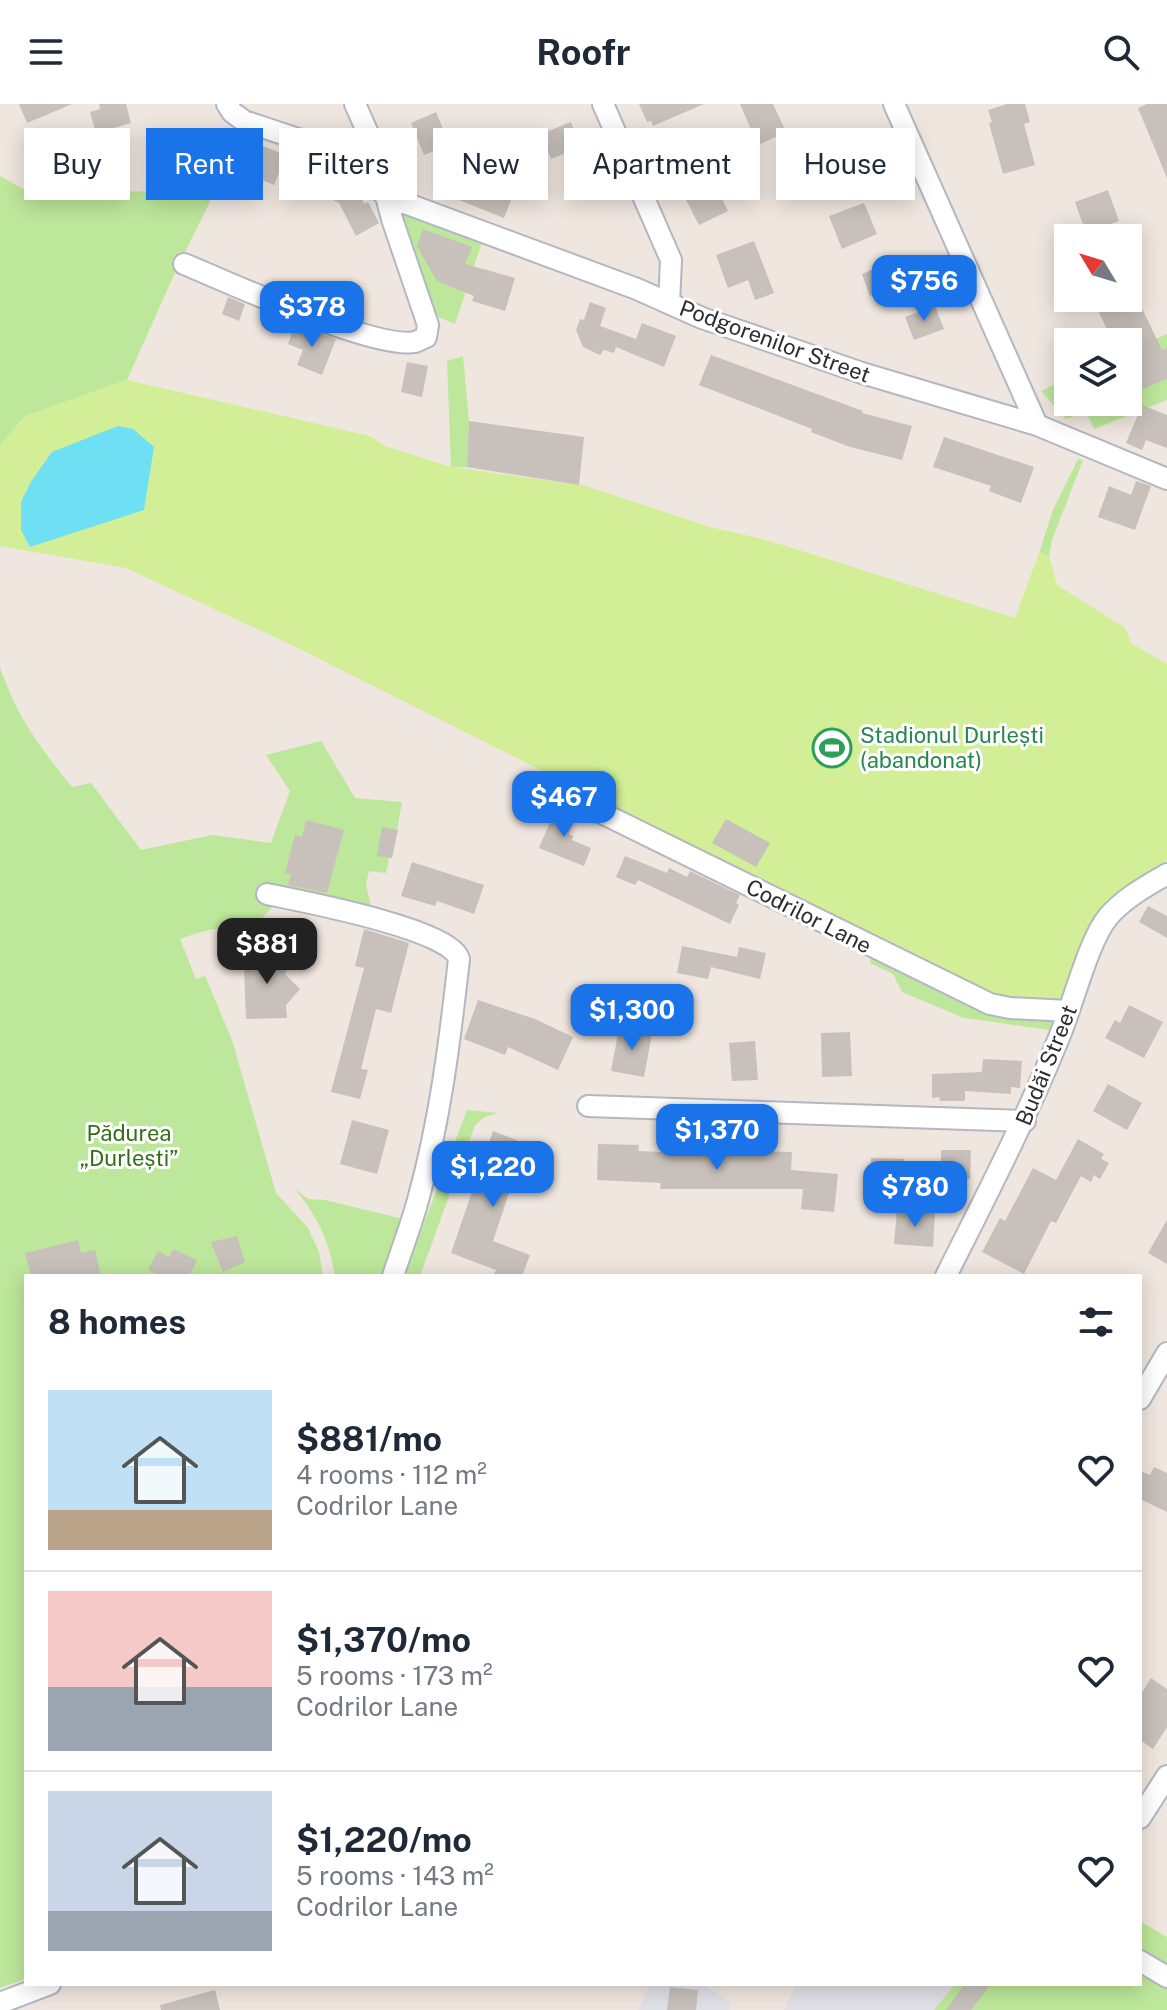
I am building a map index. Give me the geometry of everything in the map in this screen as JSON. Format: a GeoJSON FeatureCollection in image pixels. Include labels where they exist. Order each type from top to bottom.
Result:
{"type":"FeatureCollection","features":[{"type":"Feature","properties":{"kind":"street"},"geometry":{"type":"LineString","coordinates":[[227,104],[244,121],[279,133]]}},
{"type":"Feature","properties":{"kind":"street"},"geometry":{"type":"LineString","coordinates":[[355,104],[366,128]]}},
{"type":"Feature","properties":{"kind":"street"},"geometry":{"type":"LineString","coordinates":[[603,104],[671,260],[669,303]]}},
{"type":"Feature","properties":{"kind":"street"},"geometry":{"type":"LineString","coordinates":[[894,104],[1037,425]]}},
{"type":"Feature","properties":{"kind":"street"},"geometry":{"type":"LineString","coordinates":[[184,264],[347,329],[387,340],[417,342],[426,337],[428,325],[387,200]]}},
{"type":"Feature","properties":{"kind":"street","name":"Podgorenilor Street"},"geometry":{"type":"LineString","coordinates":[[397,200],[637,289],[757,339],[1037,425],[1167,479]]}},
{"type":"Feature","properties":{"kind":"street","name":"Codrilor Lane"},"geometry":{"type":"LineString","coordinates":[[557,791],[990,1004],[1069,1011]]}},
{"type":"Feature","properties":{"kind":"street","name":"Budăi Street"},"geometry":{"type":"LineString","coordinates":[[947,1274],[1025,1121],[1096,938],[1108,917],[1132,896],[1167,874]]}},
{"type":"Feature","properties":{"kind":"street"},"geometry":{"type":"LineString","coordinates":[[267,894],[356,913],[413,931],[457,951],[459,959],[450,1035],[438,1111],[418,1200],[394,1274]]}},
{"type":"Feature","properties":{"kind":"street"},"geometry":{"type":"LineString","coordinates":[[588,1106],[1025,1121]]}},
{"type":"Feature","properties":{"kind":"street"},"geometry":{"type":"LineString","coordinates":[[1142,1396],[1167,1353]]}},
{"type":"Feature","properties":{"kind":"street"},"geometry":{"type":"LineString","coordinates":[[1142,1815],[1167,1776]]}},
{"type":"Feature","properties":{"kind":"street"},"geometry":{"type":"LineString","coordinates":[[1142,1962],[1167,1977]]}},
{"type":"Feature","properties":{"kind":"street"},"geometry":{"type":"LineString","coordinates":[[0,2003],[45,1986]]}},
{"type":"Feature","properties":{"kind":"shaded area"},"geometry":{"type":"Polygon","coordinates":[[[649,1986],[705,1986],[730,2001],[729,2010],[639,2010],[649,1986]]]}},
{"type":"Feature","properties":{"kind":"shaded area"},"geometry":{"type":"Polygon","coordinates":[[[796,1986],[953,1986],[934,2010],[784,2010],[796,1986]]]}},
{"type":"Feature","properties":{"kind":"green space"},"geometry":{"type":"Polygon","coordinates":[[[0,176],[24,189],[24,200],[130,200],[130,192],[146,191],[146,200],[211,200],[127,380],[25,416],[0,445],[0,176]]]}},
{"type":"Feature","properties":{"kind":"green space"},"geometry":{"type":"Polygon","coordinates":[[[402,211],[482,242],[455,324],[438,317],[400,224],[402,211]]]}},
{"type":"Feature","properties":{"kind":"green space"},"geometry":{"type":"Polygon","coordinates":[[[1167,334],[1167,400],[1142,410],[1142,345],[1167,334]]]}},
{"type":"Feature","properties":{"kind":"green space"},"geometry":{"type":"Polygon","coordinates":[[[463,356],[469,421],[467,467],[451,467],[447,361],[463,356]]]}},
{"type":"Feature","properties":{"kind":"green space","name":"Stadionul Durlești (abandonat)"},"geometry":{"type":"Polygon","coordinates":[[[127,380],[370,436],[385,446],[451,467],[586,486],[710,527],[770,541],[1015,618],[1039,553],[1049,556],[1057,585],[1125,628],[1131,643],[1167,664],[1167,860],[1097,912],[1060,1004],[992,997],[296,647],[126,568],[0,546],[0,445],[25,416],[127,380]]]}},
{"type":"Feature","properties":{"kind":"green space"},"geometry":{"type":"Polygon","coordinates":[[[1054,385],[1054,406],[1041,391],[1054,385]]]}},
{"type":"Feature","properties":{"kind":"green space"},"geometry":{"type":"Polygon","coordinates":[[[1088,416],[1127,416],[1094,429],[1088,416]]]}},
{"type":"Feature","properties":{"kind":"green space"},"geometry":{"type":"Polygon","coordinates":[[[1078,459],[1083,460],[1052,540],[1049,556],[1039,553],[1053,510],[1078,459]]]}},
{"type":"Feature","properties":{"kind":"green space","name":"Pădurea „Durlești”"},"geometry":{"type":"Polygon","coordinates":[[[0,667],[22,716],[49,758],[72,787],[91,783],[141,850],[212,835],[271,843],[290,791],[266,755],[321,741],[355,798],[402,802],[392,858],[389,858],[386,873],[369,871],[366,885],[372,909],[279,903],[252,929],[215,929],[180,939],[196,979],[205,976],[232,1040],[276,1193],[308,1228],[319,1252],[323,1274],[24,1274],[24,1980],[0,1988],[0,667]]]}},
{"type":"Feature","properties":{"kind":"green space"},"geometry":{"type":"Polygon","coordinates":[[[871,954],[1057,1020],[1049,1030],[964,1018],[902,992],[893,974],[870,963],[871,954]]]}},
{"type":"Feature","properties":{"kind":"green space"},"geometry":{"type":"Polygon","coordinates":[[[467,1110],[498,1113],[485,1117],[475,1125],[421,1274],[405,1274],[467,1110]]]}},
{"type":"Feature","properties":{"kind":"green space"},"geometry":{"type":"Polygon","coordinates":[[[295,1189],[308,1199],[325,1200],[403,1219],[386,1274],[335,1274],[321,1230],[295,1189]]]}},
{"type":"Feature","properties":{"kind":"green space"},"geometry":{"type":"Polygon","coordinates":[[[1142,1922],[1167,1937],[1167,1967],[1142,1952],[1142,1922]]]}},
{"type":"Feature","properties":{"kind":"green space"},"geometry":{"type":"Polygon","coordinates":[[[1142,1972],[1167,1985],[1167,2010],[934,2010],[953,1986],[1142,1986],[1142,1972]]]}},
{"type":"Feature","properties":{"kind":"water"},"geometry":{"type":"Polygon","coordinates":[[[118,426],[133,429],[154,447],[144,510],[30,547],[21,530],[21,502],[52,452],[118,426]]]}},
{"type":"Feature","properties":{"kind":"building"},"geometry":{"type":"Polygon","coordinates":[[[19,104],[72,104],[27,123],[19,104]]]}},
{"type":"Feature","properties":{"kind":"building"},"geometry":{"type":"Polygon","coordinates":[[[99,104],[126,104],[131,123],[114,128],[95,128],[90,112],[100,109],[99,104]]]}},
{"type":"Feature","properties":{"kind":"building"},"geometry":{"type":"Polygon","coordinates":[[[639,104],[704,104],[653,126],[651,121],[647,122],[639,104]]]}},
{"type":"Feature","properties":{"kind":"building"},"geometry":{"type":"Polygon","coordinates":[[[740,104],[773,104],[784,128],[776,128],[776,137],[760,144],[760,128],[751,128],[740,104]]]}},
{"type":"Feature","properties":{"kind":"building"},"geometry":{"type":"Polygon","coordinates":[[[1007,104],[1025,104],[1030,122],[1024,124],[1035,165],[1003,174],[988,110],[1007,104]]]}},
{"type":"Feature","properties":{"kind":"building"},"geometry":{"type":"Polygon","coordinates":[[[1147,104],[1167,104],[1167,178],[1138,108],[1147,104]]]}},
{"type":"Feature","properties":{"kind":"building"},"geometry":{"type":"Polygon","coordinates":[[[436,112],[443,128],[433,128],[433,152],[424,155],[417,138],[417,128],[413,128],[411,123],[436,112]]]}},
{"type":"Feature","properties":{"kind":"building"},"geometry":{"type":"Polygon","coordinates":[[[571,122],[573,128],[564,128],[564,154],[551,159],[548,152],[548,131],[571,122]]]}},
{"type":"Feature","properties":{"kind":"building"},"geometry":{"type":"Polygon","coordinates":[[[263,146],[279,152],[279,172],[274,185],[263,180],[263,146]]]}},
{"type":"Feature","properties":{"kind":"building"},"geometry":{"type":"Polygon","coordinates":[[[1108,190],[1119,221],[1083,224],[1075,202],[1108,190]]]}},
{"type":"Feature","properties":{"kind":"building"},"geometry":{"type":"Polygon","coordinates":[[[333,200],[368,202],[379,223],[356,236],[339,203],[333,200]]]}},
{"type":"Feature","properties":{"kind":"building"},"geometry":{"type":"Polygon","coordinates":[[[459,200],[511,200],[504,218],[459,200]]]}},
{"type":"Feature","properties":{"kind":"building"},"geometry":{"type":"Polygon","coordinates":[[[686,200],[723,200],[728,211],[699,225],[686,200]]]}},
{"type":"Feature","properties":{"kind":"building"},"geometry":{"type":"Polygon","coordinates":[[[864,203],[877,234],[842,249],[829,216],[864,203]]]}},
{"type":"Feature","properties":{"kind":"building"},"geometry":{"type":"Polygon","coordinates":[[[423,229],[472,247],[465,264],[515,278],[505,311],[472,301],[474,296],[437,281],[417,246],[423,229]]]}},
{"type":"Feature","properties":{"kind":"building"},"geometry":{"type":"Polygon","coordinates":[[[754,241],[774,293],[755,300],[748,280],[728,288],[716,255],[754,241]]]}},
{"type":"Feature","properties":{"kind":"building"},"geometry":{"type":"Polygon","coordinates":[[[888,263],[896,285],[870,296],[862,274],[888,263]]]}},
{"type":"Feature","properties":{"kind":"building"},"geometry":{"type":"Polygon","coordinates":[[[228,297],[245,304],[239,321],[222,314],[228,297]]]}},
{"type":"Feature","properties":{"kind":"building"},"geometry":{"type":"Polygon","coordinates":[[[590,302],[606,308],[600,326],[636,339],[642,323],[676,336],[664,367],[616,347],[614,353],[604,350],[600,355],[583,347],[576,330],[580,319],[584,320],[590,302]]]}},
{"type":"Feature","properties":{"kind":"building"},"geometry":{"type":"Polygon","coordinates":[[[935,306],[944,329],[914,340],[905,317],[935,306]]]}},
{"type":"Feature","properties":{"kind":"building"},"geometry":{"type":"Polygon","coordinates":[[[1142,308],[1162,350],[1167,348],[1167,379],[1142,389],[1142,328],[1106,328],[1099,312],[1142,312],[1142,308]]]}},
{"type":"Feature","properties":{"kind":"building"},"geometry":{"type":"Polygon","coordinates":[[[295,325],[336,339],[322,375],[297,365],[303,350],[288,344],[295,325]]]}},
{"type":"Feature","properties":{"kind":"building"},"geometry":{"type":"Polygon","coordinates":[[[711,355],[862,413],[912,426],[902,460],[850,447],[699,385],[711,355]]]}},
{"type":"Feature","properties":{"kind":"building"},"geometry":{"type":"Polygon","coordinates":[[[407,362],[428,366],[422,397],[401,392],[407,362]]]}},
{"type":"Feature","properties":{"kind":"building"},"geometry":{"type":"Polygon","coordinates":[[[1142,405],[1167,415],[1167,448],[1146,440],[1142,450],[1126,443],[1137,416],[1142,416],[1142,405]]]}},
{"type":"Feature","properties":{"kind":"building"},"geometry":{"type":"Polygon","coordinates":[[[469,421],[584,437],[579,485],[467,467],[469,421]]]}},
{"type":"Feature","properties":{"kind":"building"},"geometry":{"type":"Polygon","coordinates":[[[944,437],[1034,467],[1021,503],[989,491],[991,486],[933,467],[944,437]]]}},
{"type":"Feature","properties":{"kind":"building"},"geometry":{"type":"Polygon","coordinates":[[[1136,481],[1151,486],[1135,530],[1098,517],[1109,486],[1131,495],[1136,481]]]}},
{"type":"Feature","properties":{"kind":"building"},"geometry":{"type":"Polygon","coordinates":[[[556,808],[576,816],[569,834],[573,836],[572,840],[591,848],[584,866],[539,848],[556,808]]]}},
{"type":"Feature","properties":{"kind":"building"},"geometry":{"type":"Polygon","coordinates":[[[726,819],[770,843],[756,867],[712,843],[726,819]]]}},
{"type":"Feature","properties":{"kind":"building"},"geometry":{"type":"Polygon","coordinates":[[[306,820],[344,830],[327,893],[288,885],[291,874],[285,873],[295,835],[302,837],[306,820]]]}},
{"type":"Feature","properties":{"kind":"building"},"geometry":{"type":"Polygon","coordinates":[[[382,827],[398,830],[392,858],[377,856],[382,827]]]}},
{"type":"Feature","properties":{"kind":"building"},"geometry":{"type":"Polygon","coordinates":[[[625,856],[667,873],[669,868],[687,877],[690,871],[740,895],[730,924],[638,880],[635,885],[616,877],[625,856]]]}},
{"type":"Feature","properties":{"kind":"building"},"geometry":{"type":"Polygon","coordinates":[[[412,862],[484,885],[474,914],[437,901],[435,906],[401,896],[412,862]]]}},
{"type":"Feature","properties":{"kind":"building"},"geometry":{"type":"Polygon","coordinates":[[[1148,906],[1167,916],[1167,938],[1139,922],[1148,906]]]}},
{"type":"Feature","properties":{"kind":"building"},"geometry":{"type":"Polygon","coordinates":[[[364,929],[409,943],[391,1013],[376,1009],[361,1069],[368,1070],[360,1099],[331,1092],[364,968],[355,966],[364,929]]]}},
{"type":"Feature","properties":{"kind":"building"},"geometry":{"type":"Polygon","coordinates":[[[682,946],[737,957],[739,947],[766,953],[760,979],[711,967],[708,979],[677,973],[682,946]]]}},
{"type":"Feature","properties":{"kind":"building"},"geometry":{"type":"Polygon","coordinates":[[[249,949],[290,960],[285,974],[300,989],[286,1005],[287,1018],[246,1019],[244,966],[249,949]]]}},
{"type":"Feature","properties":{"kind":"building"},"geometry":{"type":"Polygon","coordinates":[[[478,1000],[535,1019],[573,1037],[558,1070],[508,1047],[505,1055],[464,1039],[478,1000]]]}},
{"type":"Feature","properties":{"kind":"building"},"geometry":{"type":"Polygon","coordinates":[[[1129,1005],[1163,1022],[1144,1058],[1105,1038],[1115,1020],[1120,1023],[1129,1005]]]}},
{"type":"Feature","properties":{"kind":"building"},"geometry":{"type":"Polygon","coordinates":[[[619,1028],[652,1034],[644,1077],[611,1071],[619,1028]]]}},
{"type":"Feature","properties":{"kind":"building"},"geometry":{"type":"Polygon","coordinates":[[[850,1032],[852,1076],[822,1077],[821,1033],[850,1032]]]}},
{"type":"Feature","properties":{"kind":"building"},"geometry":{"type":"Polygon","coordinates":[[[755,1041],[758,1080],[732,1081],[729,1043],[755,1041]]]}},
{"type":"Feature","properties":{"kind":"building"},"geometry":{"type":"Polygon","coordinates":[[[983,1059],[1022,1061],[1020,1088],[1011,1087],[1011,1094],[965,1091],[965,1101],[932,1098],[932,1074],[982,1072],[983,1059]]]}},
{"type":"Feature","properties":{"kind":"building"},"geometry":{"type":"Polygon","coordinates":[[[1108,1084],[1142,1103],[1127,1130],[1093,1111],[1108,1084]]]}},
{"type":"Feature","properties":{"kind":"building"},"geometry":{"type":"Polygon","coordinates":[[[352,1120],[389,1130],[377,1174],[340,1164],[352,1120]]]}},
{"type":"Feature","properties":{"kind":"building"},"geometry":{"type":"Polygon","coordinates":[[[493,1131],[532,1146],[523,1171],[517,1169],[493,1241],[530,1255],[523,1274],[494,1274],[496,1270],[451,1253],[493,1131]]]}},
{"type":"Feature","properties":{"kind":"building"},"geometry":{"type":"Polygon","coordinates":[[[1078,1139],[1104,1154],[1101,1159],[1109,1163],[1100,1179],[1094,1175],[1091,1182],[1081,1176],[1056,1223],[1051,1221],[1024,1274],[982,1252],[1000,1218],[1005,1221],[1033,1168],[1056,1180],[1078,1139]]]}},
{"type":"Feature","properties":{"kind":"building"},"geometry":{"type":"Polygon","coordinates":[[[598,1144],[639,1145],[638,1151],[707,1154],[792,1152],[791,1170],[838,1174],[834,1212],[801,1209],[803,1189],[660,1189],[661,1183],[597,1180],[598,1144]]]}},
{"type":"Feature","properties":{"kind":"building"},"geometry":{"type":"Polygon","coordinates":[[[941,1150],[971,1150],[970,1179],[941,1179],[941,1150]]]}},
{"type":"Feature","properties":{"kind":"building"},"geometry":{"type":"Polygon","coordinates":[[[871,1158],[904,1159],[902,1183],[870,1181],[871,1158]]]}},
{"type":"Feature","properties":{"kind":"building"},"geometry":{"type":"Polygon","coordinates":[[[897,1210],[935,1213],[933,1247],[894,1244],[897,1210]]]}},
{"type":"Feature","properties":{"kind":"building"},"geometry":{"type":"Polygon","coordinates":[[[1167,1220],[1167,1264],[1148,1253],[1167,1220]]]}},
{"type":"Feature","properties":{"kind":"building"},"geometry":{"type":"Polygon","coordinates":[[[237,1236],[245,1262],[223,1272],[211,1242],[237,1236]]]}},
{"type":"Feature","properties":{"kind":"building"},"geometry":{"type":"Polygon","coordinates":[[[78,1240],[81,1253],[95,1250],[101,1274],[30,1274],[25,1253],[78,1240]]]}},
{"type":"Feature","properties":{"kind":"building"},"geometry":{"type":"Polygon","coordinates":[[[173,1249],[197,1260],[190,1274],[156,1274],[148,1270],[158,1251],[169,1257],[173,1249]]]}},
{"type":"Feature","properties":{"kind":"building"},"geometry":{"type":"Polygon","coordinates":[[[1154,1467],[1167,1473],[1167,1512],[1142,1500],[1142,1472],[1150,1475],[1154,1467]]]}},
{"type":"Feature","properties":{"kind":"building"},"geometry":{"type":"Polygon","coordinates":[[[1151,1678],[1167,1689],[1167,1727],[1153,1749],[1142,1741],[1142,1693],[1151,1678]]]}},
{"type":"Feature","properties":{"kind":"building"},"geometry":{"type":"Polygon","coordinates":[[[964,1986],[989,1986],[971,2010],[946,2010],[964,1986]]]}},
{"type":"Feature","properties":{"kind":"building"},"geometry":{"type":"Polygon","coordinates":[[[670,1987],[698,1990],[696,2010],[667,2010],[670,1987]]]}},
{"type":"Feature","properties":{"kind":"building"},"geometry":{"type":"Polygon","coordinates":[[[215,1990],[220,2010],[161,2010],[160,2005],[215,1990]]]}},
{"type":"Feature","properties":{"kind":"place","name":"Stadionul Durlești (abandonat)"},"geometry":{"type":"Point","coordinates":[832,748]}}]}
